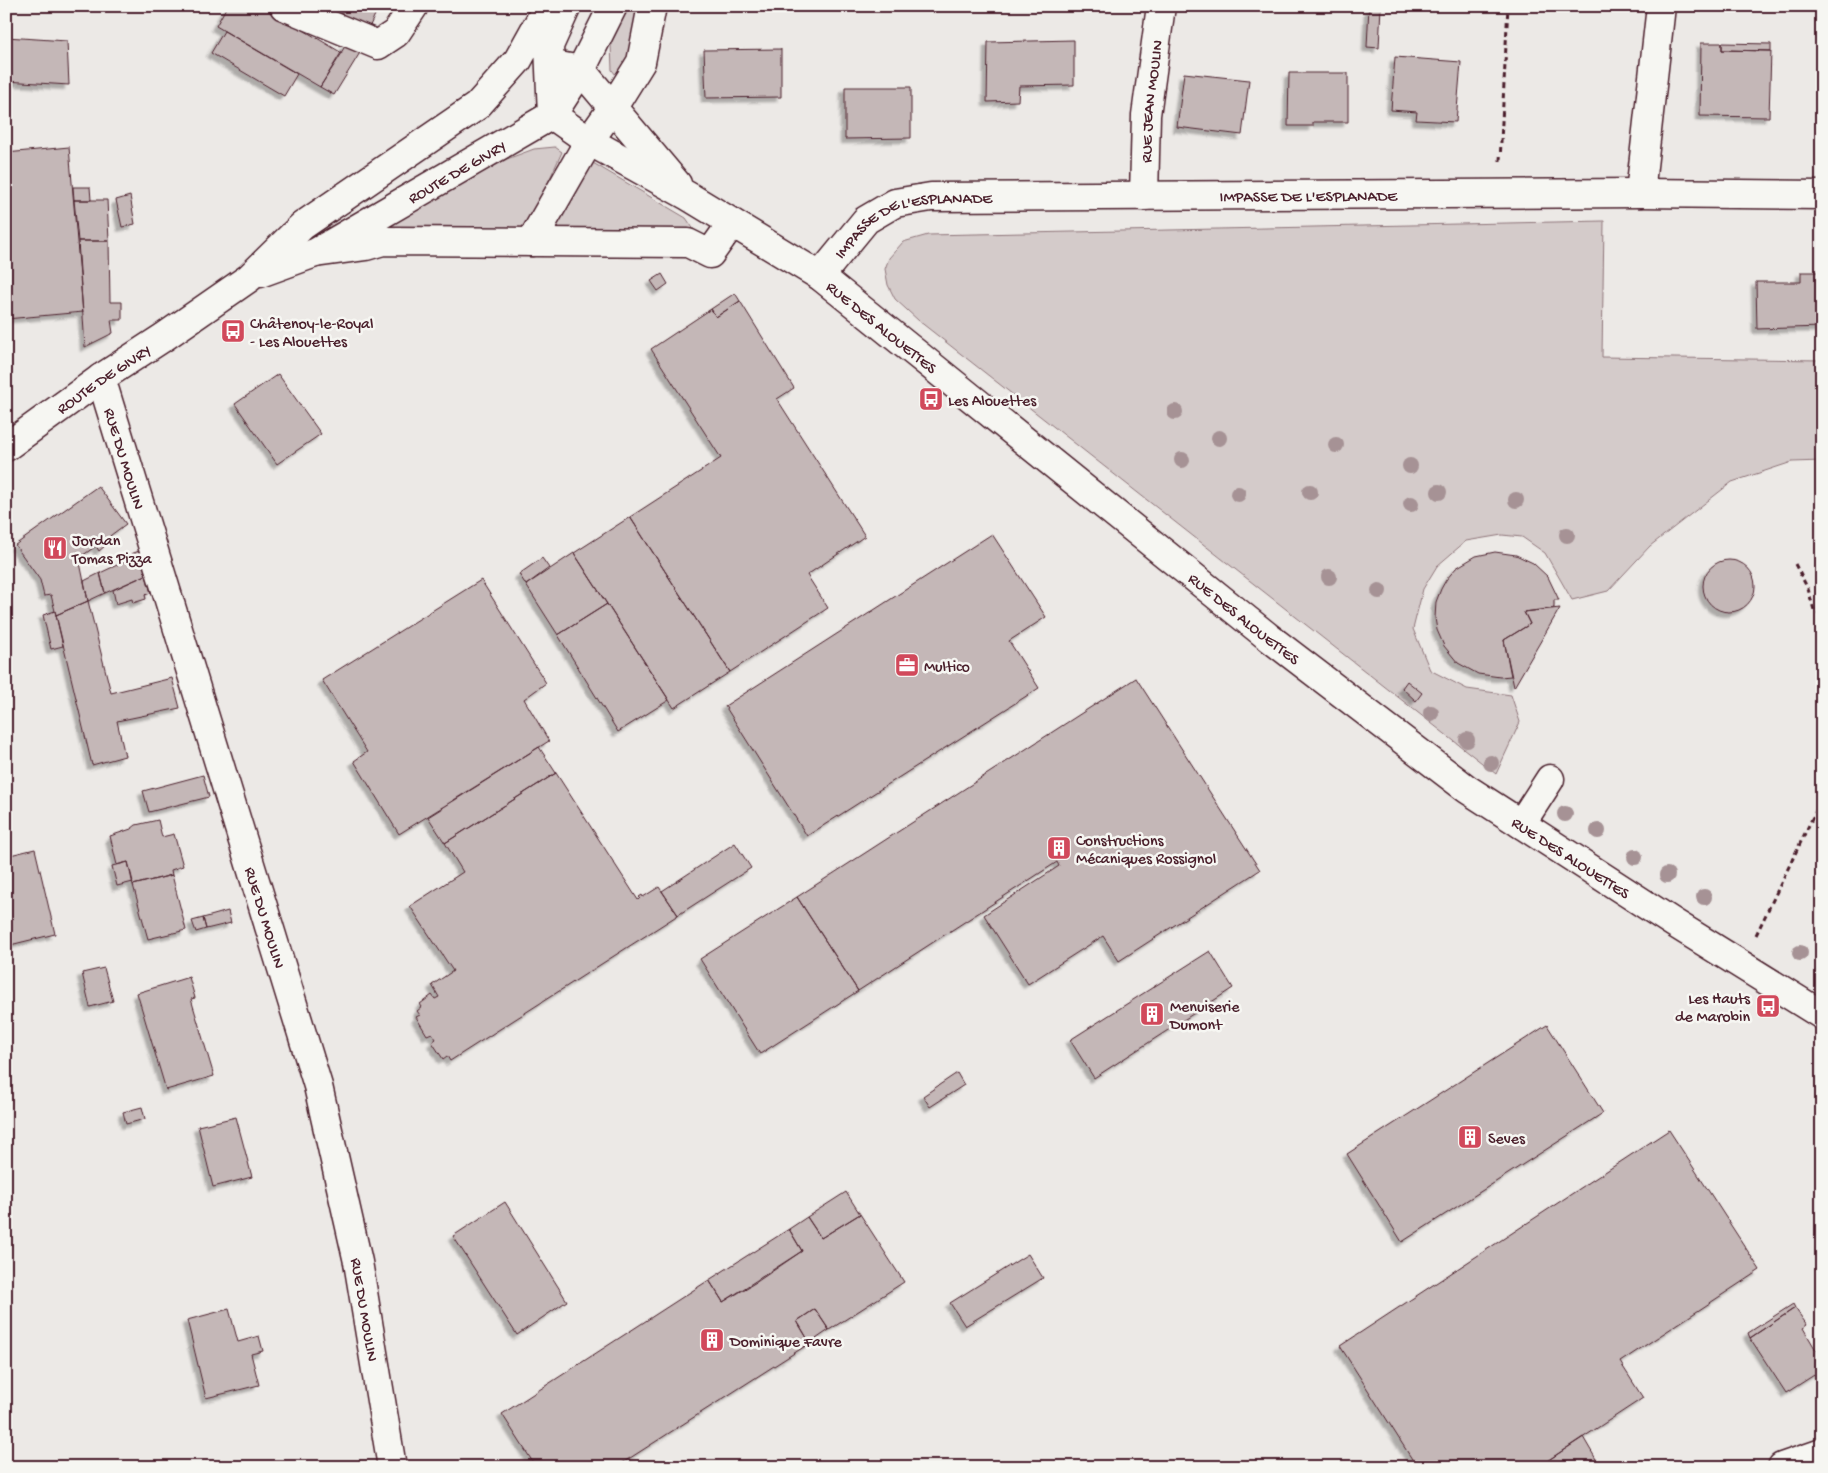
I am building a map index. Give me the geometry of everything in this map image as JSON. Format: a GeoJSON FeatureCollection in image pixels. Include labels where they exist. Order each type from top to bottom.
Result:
{"type":"FeatureCollection","features":[{"type":"Feature","properties":{"kind":"street"},"geometry":{"type":"LineString","coordinates":[[284,6],[378,45],[396,33],[414,6]]}},
{"type":"Feature","properties":{"kind":"street","name":"ROUTE DE GIVRY"},"geometry":{"type":"LineString","coordinates":[[6,447],[101,378],[158,342],[249,278],[302,226],[477,106],[518,60],[548,6]]}},
{"type":"Feature","properties":{"kind":"street"},"geometry":{"type":"LineString","coordinates":[[552,115],[549,46],[567,6]]}},
{"type":"Feature","properties":{"kind":"street","name":"ROUTE DE GIVRY"},"geometry":{"type":"LineString","coordinates":[[249,278],[315,252],[552,115],[582,70],[613,6]]}},
{"type":"Feature","properties":{"kind":"street"},"geometry":{"type":"LineString","coordinates":[[531,242],[589,141],[641,62],[652,6]]}},
{"type":"Feature","properties":{"kind":"street","name":"RUE JEAN MOULIN"},"geometry":{"type":"LineString","coordinates":[[1144,196],[1146,115],[1161,6]]}},
{"type":"Feature","properties":{"kind":"street"},"geometry":{"type":"LineString","coordinates":[[1640,194],[1661,6]]}},
{"type":"Feature","properties":{"kind":"street"},"geometry":{"type":"LineString","coordinates":[[518,60],[582,70]]}},
{"type":"Feature","properties":{"kind":"street","name":"RUE DES ALOUETTES"},"geometry":{"type":"LineString","coordinates":[[582,70],[688,196]]}},
{"type":"Feature","properties":{"kind":"street","name":"RUE DES ALOUETTES"},"geometry":{"type":"LineString","coordinates":[[552,115],[589,141],[688,196],[820,276],[1267,636],[1467,789],[1822,1015]]}},
{"type":"Feature","properties":{"kind":"street","name":"IMPASSE DE L'ESPLANADE"},"geometry":{"type":"LineString","coordinates":[[820,276],[866,220],[895,203],[931,197],[1498,194],[1822,195]]}},
{"type":"Feature","properties":{"kind":"street"},"geometry":{"type":"LineString","coordinates":[[315,252],[366,246],[384,241],[688,243],[710,254],[732,223]]}},
{"type":"Feature","properties":{"kind":"street","name":"RUE DU MOULIN"},"geometry":{"type":"LineString","coordinates":[[101,378],[318,1086],[358,1262],[392,1467]]}},
{"type":"Feature","properties":{"kind":"street"},"geometry":{"type":"LineString","coordinates":[[1521,824],[1550,779]]}},
{"type":"Feature","properties":{"kind":"street"},"geometry":{"type":"LineString","coordinates":[[1782,1467],[1822,1452]]}},
{"type":"Feature","properties":{"kind":"street"},"geometry":{"type":"LineString","coordinates":[[1812,1467],[1822,1457]]}},
{"type":"Feature","properties":{"kind":"path"},"geometry":{"type":"LineString","coordinates":[[1498,194],[1508,6]]}},
{"type":"Feature","properties":{"kind":"path"},"geometry":{"type":"LineString","coordinates":[[1795,564],[1808,589],[1814,610],[1822,615]]}},
{"type":"Feature","properties":{"kind":"path"},"geometry":{"type":"LineString","coordinates":[[1741,965],[1822,798]]}},
{"type":"Feature","properties":{"kind":"shaded area"},"geometry":{"type":"Polygon","coordinates":[[[622,6],[647,6],[620,80],[612,70],[611,44],[616,18],[622,6]]]}},
{"type":"Feature","properties":{"kind":"shaded area"},"geometry":{"type":"Polygon","coordinates":[[[555,147],[562,152],[524,235],[371,234],[507,159],[534,149],[555,147]]]}},
{"type":"Feature","properties":{"kind":"shaded area"},"geometry":{"type":"Polygon","coordinates":[[[588,160],[686,218],[699,237],[545,235],[588,160]]]}},
{"type":"Feature","properties":{"kind":"shaded area"},"geometry":{"type":"Polygon","coordinates":[[[1604,221],[1602,357],[1822,360],[1822,461],[1792,462],[1732,482],[1650,546],[1608,591],[1572,600],[1545,553],[1522,537],[1502,535],[1466,541],[1437,566],[1423,589],[1413,629],[1430,670],[1467,689],[1511,695],[1520,722],[1496,774],[919,321],[895,299],[888,285],[885,269],[889,258],[903,242],[928,235],[1604,221]]]}},
{"type":"Feature","properties":{"kind":"building"},"geometry":{"type":"Polygon","coordinates":[[[227,6],[263,6],[342,53],[320,87],[216,26],[227,6]]]}},
{"type":"Feature","properties":{"kind":"building"},"geometry":{"type":"Polygon","coordinates":[[[316,6],[379,6],[368,30],[316,6]]]}},
{"type":"Feature","properties":{"kind":"building"},"geometry":{"type":"Polygon","coordinates":[[[1369,6],[1381,6],[1379,48],[1367,47],[1369,6]]]}},
{"type":"Feature","properties":{"kind":"building"},"geometry":{"type":"Polygon","coordinates":[[[224,31],[297,74],[284,96],[211,53],[224,31]]]}},
{"type":"Feature","properties":{"kind":"building"},"geometry":{"type":"Polygon","coordinates":[[[6,37],[67,41],[69,85],[6,81],[6,37]]]}},
{"type":"Feature","properties":{"kind":"building"},"geometry":{"type":"Polygon","coordinates":[[[1074,40],[1074,85],[1019,86],[1018,101],[987,102],[988,42],[1074,40]]]}},
{"type":"Feature","properties":{"kind":"building"},"geometry":{"type":"Polygon","coordinates":[[[347,43],[361,51],[334,95],[320,87],[347,43]]]}},
{"type":"Feature","properties":{"kind":"building"},"geometry":{"type":"Polygon","coordinates":[[[1701,43],[1722,43],[1722,50],[1771,51],[1769,117],[1700,116],[1701,43]]]}},
{"type":"Feature","properties":{"kind":"building"},"geometry":{"type":"Polygon","coordinates":[[[1722,43],[1771,44],[1771,51],[1722,50],[1722,43]]]}},
{"type":"Feature","properties":{"kind":"building"},"geometry":{"type":"Polygon","coordinates":[[[781,49],[781,97],[706,98],[704,50],[781,49]]]}},
{"type":"Feature","properties":{"kind":"building"},"geometry":{"type":"Polygon","coordinates":[[[1395,57],[1461,62],[1456,122],[1416,120],[1417,112],[1391,110],[1395,57]]]}},
{"type":"Feature","properties":{"kind":"building"},"geometry":{"type":"Polygon","coordinates":[[[1184,73],[1249,80],[1242,135],[1177,127],[1184,73]]]}},
{"type":"Feature","properties":{"kind":"building"},"geometry":{"type":"Polygon","coordinates":[[[1289,73],[1348,73],[1348,122],[1313,122],[1313,126],[1288,126],[1289,73]]]}},
{"type":"Feature","properties":{"kind":"building"},"geometry":{"type":"Polygon","coordinates":[[[845,87],[911,87],[911,138],[845,139],[845,87]]]}},
{"type":"Feature","properties":{"kind":"building"},"geometry":{"type":"Polygon","coordinates":[[[69,147],[83,312],[6,319],[6,153],[69,147]]]}},
{"type":"Feature","properties":{"kind":"building"},"geometry":{"type":"Polygon","coordinates":[[[73,187],[90,187],[91,200],[74,200],[73,187]]]}},
{"type":"Feature","properties":{"kind":"building"},"geometry":{"type":"Polygon","coordinates":[[[130,196],[135,224],[122,227],[116,200],[130,196]]]}},
{"type":"Feature","properties":{"kind":"building"},"geometry":{"type":"Polygon","coordinates":[[[74,200],[107,200],[109,241],[78,241],[74,200]]]}},
{"type":"Feature","properties":{"kind":"building"},"geometry":{"type":"Polygon","coordinates":[[[78,241],[109,241],[110,302],[122,302],[122,320],[111,320],[113,333],[85,347],[78,241]]]}},
{"type":"Feature","properties":{"kind":"building"},"geometry":{"type":"Polygon","coordinates":[[[1801,272],[1822,272],[1822,327],[1757,329],[1756,282],[1801,282],[1801,272]]]}},
{"type":"Feature","properties":{"kind":"building"},"geometry":{"type":"Polygon","coordinates":[[[662,274],[668,284],[658,291],[651,281],[662,274]]]}},
{"type":"Feature","properties":{"kind":"building"},"geometry":{"type":"Polygon","coordinates":[[[735,293],[740,301],[716,317],[711,309],[735,293]]]}},
{"type":"Feature","properties":{"kind":"building"},"geometry":{"type":"Polygon","coordinates":[[[740,301],[794,388],[777,399],[865,536],[807,575],[828,608],[730,672],[630,517],[721,458],[651,349],[711,309],[716,317],[740,301]]]}},
{"type":"Feature","properties":{"kind":"building"},"geometry":{"type":"Polygon","coordinates":[[[278,374],[321,434],[277,464],[235,404],[278,374]]]}},
{"type":"Feature","properties":{"kind":"building","name":"Jordan Tomas Pizza"},"geometry":{"type":"Polygon","coordinates":[[[98,486],[126,524],[103,541],[105,546],[99,551],[96,546],[79,558],[88,601],[56,615],[51,595],[44,596],[40,580],[15,545],[98,486]]]}},
{"type":"Feature","properties":{"kind":"building"},"geometry":{"type":"Polygon","coordinates":[[[630,517],[730,672],[674,708],[574,553],[630,517]]]}},
{"type":"Feature","properties":{"kind":"building","name":"Multico"},"geometry":{"type":"Polygon","coordinates":[[[992,534],[1046,617],[1009,641],[1039,688],[807,836],[725,706],[992,534]]]}},
{"type":"Feature","properties":{"kind":"building"},"geometry":{"type":"Polygon","coordinates":[[[139,551],[146,575],[105,593],[100,573],[132,558],[131,554],[139,551]]]}},
{"type":"Feature","properties":{"kind":"building"},"geometry":{"type":"Polygon","coordinates":[[[1495,552],[1516,555],[1533,563],[1548,577],[1559,600],[1554,600],[1554,608],[1524,612],[1530,624],[1504,640],[1511,676],[1500,677],[1478,674],[1458,663],[1444,646],[1437,630],[1435,618],[1436,602],[1441,589],[1456,568],[1476,556],[1495,552]]]}},
{"type":"Feature","properties":{"kind":"building"},"geometry":{"type":"Polygon","coordinates":[[[574,553],[607,604],[558,635],[526,585],[574,553]]]}},
{"type":"Feature","properties":{"kind":"building"},"geometry":{"type":"Polygon","coordinates":[[[542,558],[549,568],[526,585],[519,574],[542,558]]]}},
{"type":"Feature","properties":{"kind":"building"},"geometry":{"type":"Polygon","coordinates":[[[1724,560],[1734,560],[1743,564],[1751,572],[1755,586],[1751,600],[1743,608],[1734,612],[1724,612],[1715,608],[1707,600],[1703,591],[1703,581],[1707,572],[1715,564],[1724,560]]]}},
{"type":"Feature","properties":{"kind":"building"},"geometry":{"type":"Polygon","coordinates":[[[100,573],[105,593],[88,601],[84,581],[100,573]]]}},
{"type":"Feature","properties":{"kind":"building"},"geometry":{"type":"Polygon","coordinates":[[[146,575],[151,593],[145,595],[146,599],[133,603],[132,599],[116,604],[113,590],[146,575]]]}},
{"type":"Feature","properties":{"kind":"building"},"geometry":{"type":"Polygon","coordinates":[[[481,580],[546,683],[524,699],[549,741],[399,834],[354,761],[367,752],[322,680],[481,580]]]}},
{"type":"Feature","properties":{"kind":"building"},"geometry":{"type":"Polygon","coordinates":[[[88,601],[111,693],[172,678],[180,708],[117,721],[125,756],[92,765],[56,615],[88,601]]]}},
{"type":"Feature","properties":{"kind":"building"},"geometry":{"type":"Polygon","coordinates":[[[607,604],[669,700],[618,732],[558,635],[607,604]]]}},
{"type":"Feature","properties":{"kind":"building"},"geometry":{"type":"Polygon","coordinates":[[[1560,608],[1514,687],[1504,640],[1530,624],[1524,612],[1560,608]]]}},
{"type":"Feature","properties":{"kind":"building"},"geometry":{"type":"Polygon","coordinates":[[[55,611],[63,646],[51,649],[43,615],[55,611]]]}},
{"type":"Feature","properties":{"kind":"building","name":"Constructions Mécaniques Rossignol"},"geometry":{"type":"Polygon","coordinates":[[[1136,678],[1260,870],[1119,961],[1103,936],[1028,984],[984,915],[1059,866],[1057,862],[858,991],[797,897],[1136,678]]]}},
{"type":"Feature","properties":{"kind":"building"},"geometry":{"type":"Polygon","coordinates":[[[1407,681],[1422,693],[1416,701],[1402,688],[1407,681]]]}},
{"type":"Feature","properties":{"kind":"building"},"geometry":{"type":"Polygon","coordinates":[[[539,747],[556,773],[445,843],[428,817],[539,747]]]}},
{"type":"Feature","properties":{"kind":"building"},"geometry":{"type":"Polygon","coordinates":[[[556,773],[638,900],[642,895],[643,897],[659,887],[678,915],[450,1061],[447,1056],[443,1059],[432,1042],[436,1039],[432,1033],[427,1035],[416,1017],[420,1015],[417,1011],[422,1007],[420,1004],[432,995],[435,999],[439,997],[432,985],[453,971],[410,906],[463,872],[445,843],[556,773]]]}},
{"type":"Feature","properties":{"kind":"building"},"geometry":{"type":"Polygon","coordinates":[[[203,775],[209,797],[149,812],[143,791],[203,775]]]}},
{"type":"Feature","properties":{"kind":"building"},"geometry":{"type":"Polygon","coordinates":[[[158,820],[162,837],[174,834],[183,866],[171,870],[172,875],[133,885],[128,862],[117,865],[110,836],[131,829],[136,825],[158,820]]]}},
{"type":"Feature","properties":{"kind":"building"},"geometry":{"type":"Polygon","coordinates":[[[735,843],[751,868],[678,915],[662,891],[735,843]]]}},
{"type":"Feature","properties":{"kind":"building"},"geometry":{"type":"Polygon","coordinates":[[[35,849],[55,934],[6,946],[6,856],[35,849]]]}},
{"type":"Feature","properties":{"kind":"building"},"geometry":{"type":"Polygon","coordinates":[[[128,862],[133,882],[117,886],[112,866],[128,862]]]}},
{"type":"Feature","properties":{"kind":"building"},"geometry":{"type":"Polygon","coordinates":[[[172,875],[186,930],[148,939],[133,885],[172,875]]]}},
{"type":"Feature","properties":{"kind":"building"},"geometry":{"type":"Polygon","coordinates":[[[797,897],[858,991],[760,1054],[700,959],[797,897]]]}},
{"type":"Feature","properties":{"kind":"building"},"geometry":{"type":"Polygon","coordinates":[[[228,911],[231,923],[206,929],[203,918],[228,911]]]}},
{"type":"Feature","properties":{"kind":"building"},"geometry":{"type":"Polygon","coordinates":[[[203,918],[206,929],[196,932],[192,921],[203,918]]]}},
{"type":"Feature","properties":{"kind":"building","name":"Menuiserie Dumont"},"geometry":{"type":"Polygon","coordinates":[[[1210,951],[1233,988],[1094,1078],[1070,1040],[1210,951]]]}},
{"type":"Feature","properties":{"kind":"building"},"geometry":{"type":"Polygon","coordinates":[[[104,968],[113,1001],[90,1007],[82,973],[104,968]]]}},
{"type":"Feature","properties":{"kind":"building"},"geometry":{"type":"Polygon","coordinates":[[[189,977],[195,998],[191,999],[214,1076],[166,1090],[137,993],[189,977]]]}},
{"type":"Feature","properties":{"kind":"building","name":"Seves"},"geometry":{"type":"Polygon","coordinates":[[[1547,1025],[1603,1113],[1402,1242],[1347,1154],[1547,1025]]]}},
{"type":"Feature","properties":{"kind":"building"},"geometry":{"type":"Polygon","coordinates":[[[957,1073],[964,1085],[930,1107],[923,1096],[957,1073]]]}},
{"type":"Feature","properties":{"kind":"building"},"geometry":{"type":"Polygon","coordinates":[[[142,1107],[145,1119],[126,1124],[123,1112],[142,1107]]]}},
{"type":"Feature","properties":{"kind":"building"},"geometry":{"type":"Polygon","coordinates":[[[236,1117],[252,1177],[213,1187],[198,1126],[236,1117]]]}},
{"type":"Feature","properties":{"kind":"building"},"geometry":{"type":"Polygon","coordinates":[[[1669,1130],[1760,1270],[1620,1362],[1643,1398],[1538,1467],[1417,1467],[1340,1346],[1669,1130]]]}},
{"type":"Feature","properties":{"kind":"building"},"geometry":{"type":"Polygon","coordinates":[[[846,1192],[860,1214],[821,1238],[807,1217],[846,1192]]]}},
{"type":"Feature","properties":{"kind":"building"},"geometry":{"type":"Polygon","coordinates":[[[505,1202],[567,1301],[517,1335],[453,1236],[505,1202]]]}},
{"type":"Feature","properties":{"kind":"building","name":"Dominique Favre"},"geometry":{"type":"Polygon","coordinates":[[[860,1214],[904,1282],[829,1330],[815,1309],[797,1321],[810,1343],[616,1467],[536,1467],[502,1414],[709,1280],[723,1302],[758,1281],[802,1251],[789,1229],[807,1217],[821,1238],[860,1214]]]}},
{"type":"Feature","properties":{"kind":"building"},"geometry":{"type":"Polygon","coordinates":[[[789,1229],[802,1251],[723,1302],[709,1280],[789,1229]]]}},
{"type":"Feature","properties":{"kind":"building"},"geometry":{"type":"Polygon","coordinates":[[[1028,1254],[1043,1278],[965,1326],[950,1303],[1028,1254]]]}},
{"type":"Feature","properties":{"kind":"building"},"geometry":{"type":"Polygon","coordinates":[[[1793,1304],[1795,1308],[1750,1338],[1748,1333],[1793,1304]]]}},
{"type":"Feature","properties":{"kind":"building"},"geometry":{"type":"Polygon","coordinates":[[[1795,1308],[1807,1325],[1803,1328],[1816,1350],[1822,1349],[1822,1370],[1786,1393],[1750,1338],[1795,1308]]]}},
{"type":"Feature","properties":{"kind":"building"},"geometry":{"type":"Polygon","coordinates":[[[229,1309],[238,1342],[259,1336],[263,1351],[251,1354],[259,1385],[206,1398],[187,1320],[229,1309]]]}},
{"type":"Feature","properties":{"kind":"building"},"geometry":{"type":"Polygon","coordinates":[[[815,1309],[829,1330],[810,1343],[797,1321],[815,1309]]]}},
{"type":"Feature","properties":{"kind":"building"},"geometry":{"type":"Polygon","coordinates":[[[1583,1437],[1599,1467],[1538,1467],[1583,1437]]]}},
{"type":"Feature","properties":{"kind":"place","name":"Châtenoy-le-Royal - Les Alouettes"},"geometry":{"type":"Point","coordinates":[233,331]}},
{"type":"Feature","properties":{"kind":"place","name":"Les Alouettes"},"geometry":{"type":"Point","coordinates":[931,399]}},
{"type":"Feature","properties":{"kind":"place","name":"Jordan Tomas Pizza"},"geometry":{"type":"Point","coordinates":[55,548]}},
{"type":"Feature","properties":{"kind":"place","name":"Multico"},"geometry":{"type":"Point","coordinates":[907,665]}},
{"type":"Feature","properties":{"kind":"place","name":"Constructions Mécaniques Rossignol"},"geometry":{"type":"Point","coordinates":[1059,848]}},
{"type":"Feature","properties":{"kind":"place","name":"Les Hauts de Marobin"},"geometry":{"type":"Point","coordinates":[1768,1006]}},
{"type":"Feature","properties":{"kind":"place","name":"Menuiserie Dumont"},"geometry":{"type":"Point","coordinates":[1152,1014]}},
{"type":"Feature","properties":{"kind":"place","name":"Seves"},"geometry":{"type":"Point","coordinates":[1470,1137]}},
{"type":"Feature","properties":{"kind":"place","name":"Dominique Favre"},"geometry":{"type":"Point","coordinates":[712,1340]}}]}
